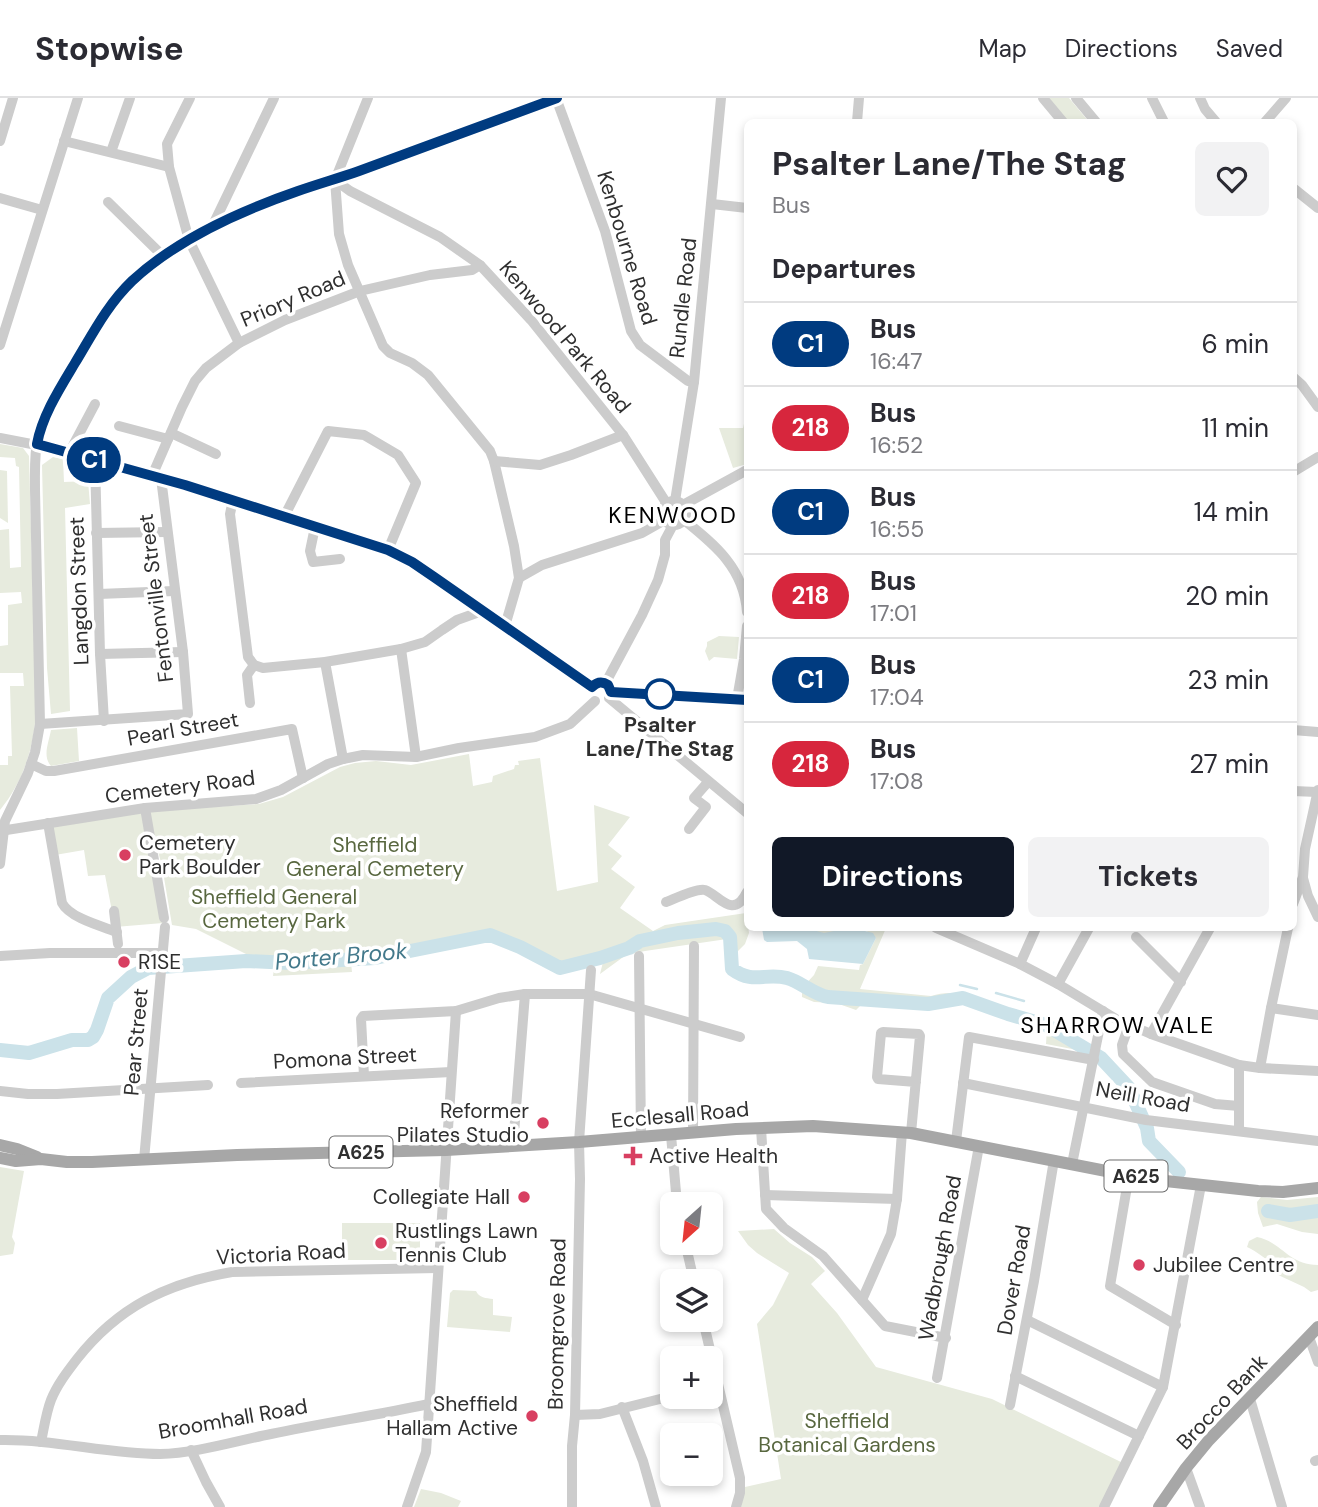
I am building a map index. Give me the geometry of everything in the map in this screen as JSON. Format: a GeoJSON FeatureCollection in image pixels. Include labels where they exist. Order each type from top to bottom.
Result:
{"type":"FeatureCollection","features":[{"type":"Feature","properties":{"kind":"main road","name":"Ecclesall Road"},"geometry":{"type":"LineString","coordinates":[[0,1158],[16,1161],[41,1159],[92,1162],[261,1154],[446,1150],[813,1126],[907,1132],[1165,1182],[1270,1192],[1318,1188]]}},
{"type":"Feature","properties":{"kind":"main road","name":"Ecclesall Road"},"geometry":{"type":"LineString","coordinates":[[0,1145],[41,1159]]}},
{"type":"Feature","properties":{"kind":"main road","name":"Brocco Bank"},"geometry":{"type":"LineString","coordinates":[[1159,1507],[1209,1440],[1314,1332]]}},
{"type":"Feature","properties":{"kind":"street"},"geometry":{"type":"LineString","coordinates":[[0,141],[13,98]]}},
{"type":"Feature","properties":{"kind":"street"},"geometry":{"type":"LineString","coordinates":[[0,345],[78,98]]}},
{"type":"Feature","properties":{"kind":"street"},"geometry":{"type":"LineString","coordinates":[[111,152],[130,98]]}},
{"type":"Feature","properties":{"kind":"street"},"geometry":{"type":"LineString","coordinates":[[190,98],[167,144],[169,167],[189,240],[239,343]]}},
{"type":"Feature","properties":{"kind":"street"},"geometry":{"type":"LineString","coordinates":[[212,228],[274,98]]}},
{"type":"Feature","properties":{"kind":"street"},"geometry":{"type":"LineString","coordinates":[[368,98],[335,180],[339,234],[348,265],[383,346],[428,375],[485,444],[494,461],[519,578],[505,626]]}},
{"type":"Feature","properties":{"kind":"street"},"geometry":{"type":"LineString","coordinates":[[0,864],[1,831],[31,764],[40,724],[35,490],[37,444],[51,407],[110,306],[132,281],[163,257],[189,240],[257,206],[557,98]]}},
{"type":"Feature","properties":{"kind":"street","name":"Kenbourne Road"},"geometry":{"type":"LineString","coordinates":[[557,98],[605,231],[631,331],[640,345],[688,381],[694,382]]}},
{"type":"Feature","properties":{"kind":"street","name":"Rundle Road"},"geometry":{"type":"LineString","coordinates":[[675,503],[694,382],[721,98]]}},
{"type":"Feature","properties":{"kind":"street"},"geometry":{"type":"LineString","coordinates":[[858,119],[859,98]]}},
{"type":"Feature","properties":{"kind":"street"},"geometry":{"type":"LineString","coordinates":[[1043,98],[1060,119]]}},
{"type":"Feature","properties":{"kind":"street"},"geometry":{"type":"LineString","coordinates":[[1076,98],[1094,119]]}},
{"type":"Feature","properties":{"kind":"street"},"geometry":{"type":"LineString","coordinates":[[1152,98],[1162,119]]}},
{"type":"Feature","properties":{"kind":"street"},"geometry":{"type":"LineString","coordinates":[[1200,98],[1213,119]]}},
{"type":"Feature","properties":{"kind":"street"},"geometry":{"type":"LineString","coordinates":[[1268,119],[1286,98]]}},
{"type":"Feature","properties":{"kind":"street"},"geometry":{"type":"LineString","coordinates":[[64,141],[169,167]]}},
{"type":"Feature","properties":{"kind":"street","name":"Kenwood Park Road"},"geometry":{"type":"LineString","coordinates":[[335,180],[350,191],[440,237],[480,265],[531,320],[675,503]]}},
{"type":"Feature","properties":{"kind":"street"},"geometry":{"type":"LineString","coordinates":[[1297,191],[1318,208]]}},
{"type":"Feature","properties":{"kind":"street"},"geometry":{"type":"LineString","coordinates":[[0,198],[42,210]]}},
{"type":"Feature","properties":{"kind":"street"},"geometry":{"type":"LineString","coordinates":[[108,202],[163,257]]}},
{"type":"Feature","properties":{"kind":"street"},"geometry":{"type":"LineString","coordinates":[[712,204],[744,208]]}},
{"type":"Feature","properties":{"kind":"street","name":"Priory Road"},"geometry":{"type":"LineString","coordinates":[[157,477],[169,436],[200,374],[239,343],[285,320],[360,291],[430,275],[472,270],[480,265]]}},
{"type":"Feature","properties":{"kind":"street"},"geometry":{"type":"LineString","coordinates":[[1297,381],[1318,407]]}},
{"type":"Feature","properties":{"kind":"street"},"geometry":{"type":"LineString","coordinates":[[69,453],[95,404]]}},
{"type":"Feature","properties":{"kind":"street"},"geometry":{"type":"LineString","coordinates":[[119,426],[169,436],[216,454]]}},
{"type":"Feature","properties":{"kind":"street"},"geometry":{"type":"LineString","coordinates":[[284,517],[328,431],[364,435],[397,455],[416,483],[388,550]]}},
{"type":"Feature","properties":{"kind":"street"},"geometry":{"type":"LineString","coordinates":[[494,461],[540,465],[622,435]]}},
{"type":"Feature","properties":{"kind":"street"},"geometry":{"type":"LineString","coordinates":[[0,438],[37,444],[157,477],[388,550],[412,562],[592,687]]}},
{"type":"Feature","properties":{"kind":"street"},"geometry":{"type":"LineString","coordinates":[[1297,469],[1318,457]]}},
{"type":"Feature","properties":{"kind":"street","name":"Langdon Street"},"geometry":{"type":"LineString","coordinates":[[96,460],[96,533],[104,721]]}},
{"type":"Feature","properties":{"kind":"street"},"geometry":{"type":"LineString","coordinates":[[744,471],[663,510],[669,522],[659,580],[642,615],[608,691],[604,702],[595,701],[591,694],[592,687],[598,683],[608,691],[708,782],[744,810]]}},
{"type":"Feature","properties":{"kind":"street","name":"Fentonville Street"},"geometry":{"type":"LineString","coordinates":[[104,721],[188,714],[183,652],[157,477]]}},
{"type":"Feature","properties":{"kind":"street"},"geometry":{"type":"LineString","coordinates":[[233,500],[230,514],[248,657],[254,665],[263,668],[325,662],[401,649],[425,642],[457,620],[482,611]]}},
{"type":"Feature","properties":{"kind":"street"},"geometry":{"type":"LineString","coordinates":[[519,578],[542,565],[669,522],[679,524],[684,520],[686,512],[675,503]]}},
{"type":"Feature","properties":{"kind":"street"},"geometry":{"type":"LineString","coordinates":[[684,520],[722,552],[734,570],[744,596]]}},
{"type":"Feature","properties":{"kind":"street"},"geometry":{"type":"LineString","coordinates":[[315,527],[310,551],[313,562],[340,559]]}},
{"type":"Feature","properties":{"kind":"street"},"geometry":{"type":"LineString","coordinates":[[96,533],[167,532]]}},
{"type":"Feature","properties":{"kind":"street"},"geometry":{"type":"LineString","coordinates":[[99,594],[174,591]]}},
{"type":"Feature","properties":{"kind":"street"},"geometry":{"type":"LineString","coordinates":[[401,649],[416,757]]}},
{"type":"Feature","properties":{"kind":"street"},"geometry":{"type":"LineString","coordinates":[[100,654],[183,652]]}},
{"type":"Feature","properties":{"kind":"street"},"geometry":{"type":"LineString","coordinates":[[608,691],[742,699],[744,659]]}},
{"type":"Feature","properties":{"kind":"street"},"geometry":{"type":"LineString","coordinates":[[325,662],[343,759]]}},
{"type":"Feature","properties":{"kind":"street"},"geometry":{"type":"LineString","coordinates":[[250,703],[247,675],[254,665]]}},
{"type":"Feature","properties":{"kind":"street","name":"Cemetery Road"},"geometry":{"type":"LineString","coordinates":[[1,831],[145,808],[256,799],[281,790],[328,764],[343,759],[363,755],[416,757],[549,733],[570,724],[595,701]]}},
{"type":"Feature","properties":{"kind":"street"},"geometry":{"type":"LineString","coordinates":[[40,724],[74,720],[104,721]]}},
{"type":"Feature","properties":{"kind":"street","name":"Pearl Street"},"geometry":{"type":"LineString","coordinates":[[31,764],[46,771],[54,771],[292,729],[303,778]]}},
{"type":"Feature","properties":{"kind":"street"},"geometry":{"type":"LineString","coordinates":[[1297,730],[1318,732]]}},
{"type":"Feature","properties":{"kind":"street"},"geometry":{"type":"LineString","coordinates":[[689,829],[706,807],[695,798],[708,782]]}},
{"type":"Feature","properties":{"kind":"street"},"geometry":{"type":"LineString","coordinates":[[1297,791],[1318,791],[1305,849],[1303,877],[1297,893]]}},
{"type":"Feature","properties":{"kind":"street"},"geometry":{"type":"LineString","coordinates":[[735,803],[744,803]]}},
{"type":"Feature","properties":{"kind":"street"},"geometry":{"type":"LineString","coordinates":[[0,815],[11,807]]}},
{"type":"Feature","properties":{"kind":"street","name":"Pear Street"},"geometry":{"type":"LineString","coordinates":[[144,1160],[163,962],[164,922],[145,808]]}},
{"type":"Feature","properties":{"kind":"street"},"geometry":{"type":"LineString","coordinates":[[48,823],[65,910],[117,932]]}},
{"type":"Feature","properties":{"kind":"street"},"geometry":{"type":"LineString","coordinates":[[1297,848],[1305,849]]}},
{"type":"Feature","properties":{"kind":"street"},"geometry":{"type":"LineString","coordinates":[[1303,877],[1308,896],[1318,916]]}},
{"type":"Feature","properties":{"kind":"street"},"geometry":{"type":"LineString","coordinates":[[666,902],[698,890],[705,890],[724,904],[735,904],[744,899]]}},
{"type":"Feature","properties":{"kind":"street"},"geometry":{"type":"LineString","coordinates":[[114,911],[118,944]]}},
{"type":"Feature","properties":{"kind":"street"},"geometry":{"type":"LineString","coordinates":[[944,931],[1020,964],[1129,1025],[1151,1034],[1239,1065],[1318,1071]]}},
{"type":"Feature","properties":{"kind":"street"},"geometry":{"type":"LineString","coordinates":[[1020,964],[1036,931]]}},
{"type":"Feature","properties":{"kind":"street"},"geometry":{"type":"LineString","coordinates":[[1058,984],[1087,931]]}},
{"type":"Feature","properties":{"kind":"street"},"geometry":{"type":"LineString","coordinates":[[1151,1034],[1206,931]]}},
{"type":"Feature","properties":{"kind":"street"},"geometry":{"type":"LineString","coordinates":[[1260,1068],[1287,931]]}},
{"type":"Feature","properties":{"kind":"street"},"geometry":{"type":"LineString","coordinates":[[1136,937],[1181,982]]}},
{"type":"Feature","properties":{"kind":"street"},"geometry":{"type":"LineString","coordinates":[[693,1133],[694,946]]}},
{"type":"Feature","properties":{"kind":"street"},"geometry":{"type":"LineString","coordinates":[[0,956],[50,953],[163,962]]}},
{"type":"Feature","properties":{"kind":"street"},"geometry":{"type":"LineString","coordinates":[[639,956],[641,1137]]}},
{"type":"Feature","properties":{"kind":"street","name":"Broomgrove Road"},"geometry":{"type":"LineString","coordinates":[[572,1507],[579,1142],[591,970]]}},
{"type":"Feature","properties":{"kind":"street"},"geometry":{"type":"LineString","coordinates":[[364,1076],[362,1017],[456,1011],[525,993],[589,994],[740,1037]]}},
{"type":"Feature","properties":{"kind":"street"},"geometry":{"type":"LineString","coordinates":[[513,1146],[525,993]]}},
{"type":"Feature","properties":{"kind":"street"},"geometry":{"type":"LineString","coordinates":[[1270,1009],[1318,1015]]}},
{"type":"Feature","properties":{"kind":"street"},"geometry":{"type":"LineString","coordinates":[[407,1507],[426,1452],[456,1011]]}},
{"type":"Feature","properties":{"kind":"street"},"geometry":{"type":"LineString","coordinates":[[1072,1164],[1103,1011]]}},
{"type":"Feature","properties":{"kind":"street"},"geometry":{"type":"LineString","coordinates":[[1129,1025],[1122,1045],[1122,1054],[1152,1082],[1215,1104],[1239,1105]]}},
{"type":"Feature","properties":{"kind":"street"},"geometry":{"type":"LineString","coordinates":[[862,1300],[891,1234],[916,1082],[920,1036],[881,1033],[878,1079],[916,1082]]}},
{"type":"Feature","properties":{"kind":"street"},"geometry":{"type":"LineString","coordinates":[[956,1141],[969,1037],[1094,1056]]}},
{"type":"Feature","properties":{"kind":"street"},"geometry":{"type":"LineString","coordinates":[[1239,1065],[1239,1131]]}},
{"type":"Feature","properties":{"kind":"street","name":"Pomona Street"},"geometry":{"type":"LineString","coordinates":[[242,1083],[451,1072]]}},
{"type":"Feature","properties":{"kind":"street","name":"Neill Road"},"geometry":{"type":"LineString","coordinates":[[963,1083],[1142,1119],[1318,1141]]}},
{"type":"Feature","properties":{"kind":"street"},"geometry":{"type":"LineString","coordinates":[[0,1091],[28,1094],[208,1085]]}},
{"type":"Feature","properties":{"kind":"street"},"geometry":{"type":"LineString","coordinates":[[761,1128],[765,1209],[793,1235],[823,1256],[885,1326],[946,1338]]}},
{"type":"Feature","properties":{"kind":"street"},"geometry":{"type":"LineString","coordinates":[[671,1135],[676,1192]]}},
{"type":"Feature","properties":{"kind":"street","name":"Wadbrough Road"},"geometry":{"type":"LineString","coordinates":[[937,1378],[979,1146]]}},
{"type":"Feature","properties":{"kind":"street","name":"Dover Road"},"geometry":{"type":"LineString","coordinates":[[1010,1405],[1054,1160]]}},
{"type":"Feature","properties":{"kind":"street"},"geometry":{"type":"LineString","coordinates":[[1129,1175],[1110,1286],[1176,1325]]}},
{"type":"Feature","properties":{"kind":"street"},"geometry":{"type":"LineString","coordinates":[[1104,1507],[1163,1387],[1201,1185]]}},
{"type":"Feature","properties":{"kind":"street"},"geometry":{"type":"LineString","coordinates":[[765,1195],[897,1199]]}},
{"type":"Feature","properties":{"kind":"street","name":"Victoria Road"},"geometry":{"type":"LineString","coordinates":[[41,1442],[51,1399],[84,1351],[119,1317],[160,1292],[205,1277],[232,1272],[438,1268]]}},
{"type":"Feature","properties":{"kind":"street"},"geometry":{"type":"LineString","coordinates":[[1027,1320],[1163,1387]]}},
{"type":"Feature","properties":{"kind":"street"},"geometry":{"type":"LineString","coordinates":[[1314,1332],[1318,1362]]}},
{"type":"Feature","properties":{"kind":"street"},"geometry":{"type":"LineString","coordinates":[[1015,1376],[1139,1436]]}},
{"type":"Feature","properties":{"kind":"street"},"geometry":{"type":"LineString","coordinates":[[575,1415],[600,1414],[660,1399]]}},
{"type":"Feature","properties":{"kind":"street"},"geometry":{"type":"LineString","coordinates":[[1250,1399],[1282,1507]]}},
{"type":"Feature","properties":{"kind":"street","name":"Broomhall Road"},"geometry":{"type":"LineString","coordinates":[[0,1440],[161,1454],[429,1404]]}},
{"type":"Feature","properties":{"kind":"street"},"geometry":{"type":"LineString","coordinates":[[622,1407],[643,1461],[656,1507]]}},
{"type":"Feature","properties":{"kind":"street"},"geometry":{"type":"LineString","coordinates":[[720,1409],[740,1478],[736,1507]]}},
{"type":"Feature","properties":{"kind":"street"},"geometry":{"type":"LineString","coordinates":[[191,1450],[220,1507]]}},
{"type":"Feature","properties":{"kind":"street"},"geometry":{"type":"LineString","coordinates":[[1186,1468],[1200,1507]]}},
{"type":"Feature","properties":{"kind":"green space"},"geometry":{"type":"Polygon","coordinates":[[[1049,98],[1069,98],[1086,119],[1066,119],[1049,98]]]}},
{"type":"Feature","properties":{"kind":"green space"},"geometry":{"type":"Polygon","coordinates":[[[744,424],[744,465],[733,468],[719,428],[743,428],[744,424]]]}},
{"type":"Feature","properties":{"kind":"green space"},"geometry":{"type":"Polygon","coordinates":[[[0,444],[23,448],[29,456],[36,714],[26,765],[0,810],[0,765],[8,765],[8,756],[12,756],[10,686],[24,686],[23,673],[0,673],[0,646],[8,645],[8,605],[22,603],[21,592],[0,593],[0,530],[9,529],[10,568],[21,567],[19,467],[16,466],[15,458],[0,457],[0,444]]]}},
{"type":"Feature","properties":{"kind":"green space"},"geometry":{"type":"Polygon","coordinates":[[[53,457],[63,459],[64,482],[88,481],[90,504],[65,508],[70,711],[51,714],[47,668],[42,465],[53,457]]]}},
{"type":"Feature","properties":{"kind":"green space"},"geometry":{"type":"Polygon","coordinates":[[[0,470],[7,471],[8,523],[0,518],[0,470]]]}},
{"type":"Feature","properties":{"kind":"green space"},"geometry":{"type":"Polygon","coordinates":[[[719,636],[739,637],[737,659],[714,657],[709,661],[705,651],[707,642],[719,636]]]}},
{"type":"Feature","properties":{"kind":"green space"},"geometry":{"type":"Polygon","coordinates":[[[77,728],[79,761],[51,766],[47,753],[51,730],[77,728]]]}},
{"type":"Feature","properties":{"kind":"green space","name":"Sheffield General Cemetery"},"geometry":{"type":"Polygon","coordinates":[[[469,754],[473,786],[492,782],[493,776],[514,769],[515,765],[519,765],[518,761],[540,758],[557,891],[598,882],[594,805],[630,817],[608,845],[622,856],[611,869],[635,887],[620,908],[653,931],[665,925],[744,913],[744,931],[749,933],[745,944],[729,968],[727,939],[626,955],[600,974],[603,962],[572,969],[557,967],[521,946],[490,934],[391,952],[266,958],[248,955],[196,929],[172,925],[162,866],[147,811],[259,804],[283,797],[340,767],[355,763],[376,761],[411,765],[469,754]]]}},
{"type":"Feature","properties":{"kind":"green space"},"geometry":{"type":"Polygon","coordinates":[[[142,811],[163,923],[115,927],[105,875],[88,876],[84,850],[55,855],[50,826],[142,811]]]}},
{"type":"Feature","properties":{"kind":"green space"},"geometry":{"type":"Polygon","coordinates":[[[816,931],[840,931],[830,933],[816,931]]]}},
{"type":"Feature","properties":{"kind":"green space"},"geometry":{"type":"Polygon","coordinates":[[[867,931],[885,931],[860,989],[931,996],[950,993],[966,996],[1000,1009],[1048,1022],[1048,1028],[1077,1047],[1077,1050],[1046,1044],[1047,1028],[956,1002],[931,1007],[861,1005],[856,1010],[836,1003],[814,1002],[802,997],[802,988],[818,966],[859,970],[876,938],[867,931]]]}},
{"type":"Feature","properties":{"kind":"green space"},"geometry":{"type":"Polygon","coordinates":[[[351,963],[352,972],[273,976],[274,968],[351,963]]]}},
{"type":"Feature","properties":{"kind":"green space"},"geometry":{"type":"Polygon","coordinates":[[[0,1167],[24,1171],[12,1237],[15,1243],[13,1254],[0,1256],[0,1167]]]}},
{"type":"Feature","properties":{"kind":"green space"},"geometry":{"type":"Polygon","coordinates":[[[1261,1197],[1287,1200],[1318,1197],[1318,1234],[1277,1224],[1263,1227],[1257,1202],[1261,1197]]]}},
{"type":"Feature","properties":{"kind":"green space","name":"Rustlings Lawn Tennis Club"},"geometry":{"type":"Polygon","coordinates":[[[342,1223],[420,1223],[420,1260],[342,1260],[342,1223]]]}},
{"type":"Feature","properties":{"kind":"green space","name":"Sheffield Botanical Gardens"},"geometry":{"type":"Polygon","coordinates":[[[774,1229],[812,1257],[825,1271],[811,1284],[837,1313],[876,1367],[992,1399],[1123,1463],[1101,1507],[741,1507],[745,1487],[781,1479],[757,1324],[773,1305],[789,1273],[757,1253],[738,1231],[774,1229]]]}},
{"type":"Feature","properties":{"kind":"green space"},"geometry":{"type":"Polygon","coordinates":[[[1257,1237],[1273,1243],[1299,1261],[1318,1265],[1318,1290],[1311,1292],[1276,1274],[1264,1258],[1247,1247],[1249,1241],[1257,1237]]]}},
{"type":"Feature","properties":{"kind":"green space"},"geometry":{"type":"Polygon","coordinates":[[[453,1290],[476,1291],[485,1298],[493,1299],[493,1315],[512,1317],[510,1332],[447,1327],[450,1293],[453,1290]]]}},
{"type":"Feature","properties":{"kind":"green space"},"geometry":{"type":"Polygon","coordinates":[[[421,1489],[461,1501],[458,1507],[414,1507],[421,1489]]]}},
{"type":"Feature","properties":{"kind":"water"},"geometry":{"type":"Polygon","coordinates":[[[762,931],[865,931],[873,933],[876,938],[863,964],[809,959],[807,949],[797,941],[764,940],[762,931]]]}},
{"type":"Feature","properties":{"kind":"waterway","name":"Porter Brook"},"geometry":{"type":"LineString","coordinates":[[0,1050],[29,1053],[72,1040],[88,1040],[97,1030],[108,998],[131,977],[148,968],[246,961],[291,963],[375,958],[490,935],[560,968],[600,958],[629,948],[640,941],[716,929],[725,931],[730,937],[732,969],[740,974],[787,978],[828,997],[928,1004],[963,998],[1046,1025],[1101,1058],[1129,1088],[1147,1128],[1149,1141],[1179,1172]]}},
{"type":"Feature","properties":{"kind":"waterway"},"geometry":{"type":"LineString","coordinates":[[960,985],[977,989]]}},
{"type":"Feature","properties":{"kind":"waterway"},"geometry":{"type":"LineString","coordinates":[[996,993],[1024,1001]]}},
{"type":"Feature","properties":{"kind":"waterway","name":"Porter Brook"},"geometry":{"type":"LineString","coordinates":[[1268,1211],[1290,1215],[1318,1211]]}},
{"type":"Feature","properties":{"kind":"bus line","name":"C1"},"geometry":{"type":"LineString","coordinates":[[557,98],[257,206],[189,240],[163,257],[132,281],[110,306],[51,407],[37,444],[185,485],[388,550],[412,562],[592,687],[602,682],[608,685],[611,692],[744,700]]}},
{"type":"Feature","properties":{"kind":"place","name":"Psalter Lane/The Stag"},"geometry":{"type":"Point","coordinates":[660,694]}},
{"type":"Feature","properties":{"kind":"place","name":"Cemetery Park Boulder"},"geometry":{"type":"Point","coordinates":[125,855]}},
{"type":"Feature","properties":{"kind":"place","name":"R1SE"},"geometry":{"type":"Point","coordinates":[124,962]}},
{"type":"Feature","properties":{"kind":"place","name":"Reformer Pilates Studio"},"geometry":{"type":"Point","coordinates":[543,1123]}},
{"type":"Feature","properties":{"kind":"place","name":"Active Health"},"geometry":{"type":"Point","coordinates":[633,1156]}},
{"type":"Feature","properties":{"kind":"place","name":"Collegiate Hall"},"geometry":{"type":"Point","coordinates":[524,1197]}},
{"type":"Feature","properties":{"kind":"place","name":"Rustlings Lawn Tennis Club"},"geometry":{"type":"Point","coordinates":[381,1243]}},
{"type":"Feature","properties":{"kind":"place","name":"Jubilee Centre"},"geometry":{"type":"Point","coordinates":[1139,1265]}},
{"type":"Feature","properties":{"kind":"place","name":"Sheffield Hallam Active"},"geometry":{"type":"Point","coordinates":[532,1416]}},
{"type":"Feature","properties":{"kind":"district","name":"KENWOOD"},"geometry":{"type":"Point","coordinates":[673,515]}},
{"type":"Feature","properties":{"kind":"district","name":"SHARROW VALE"},"geometry":{"type":"Point","coordinates":[1118,1025]}},
{"type":"Feature","properties":{"kind":"park label","name":"Sheffield General Cemetery Park"},"geometry":{"type":"Point","coordinates":[274,909]}}]}
